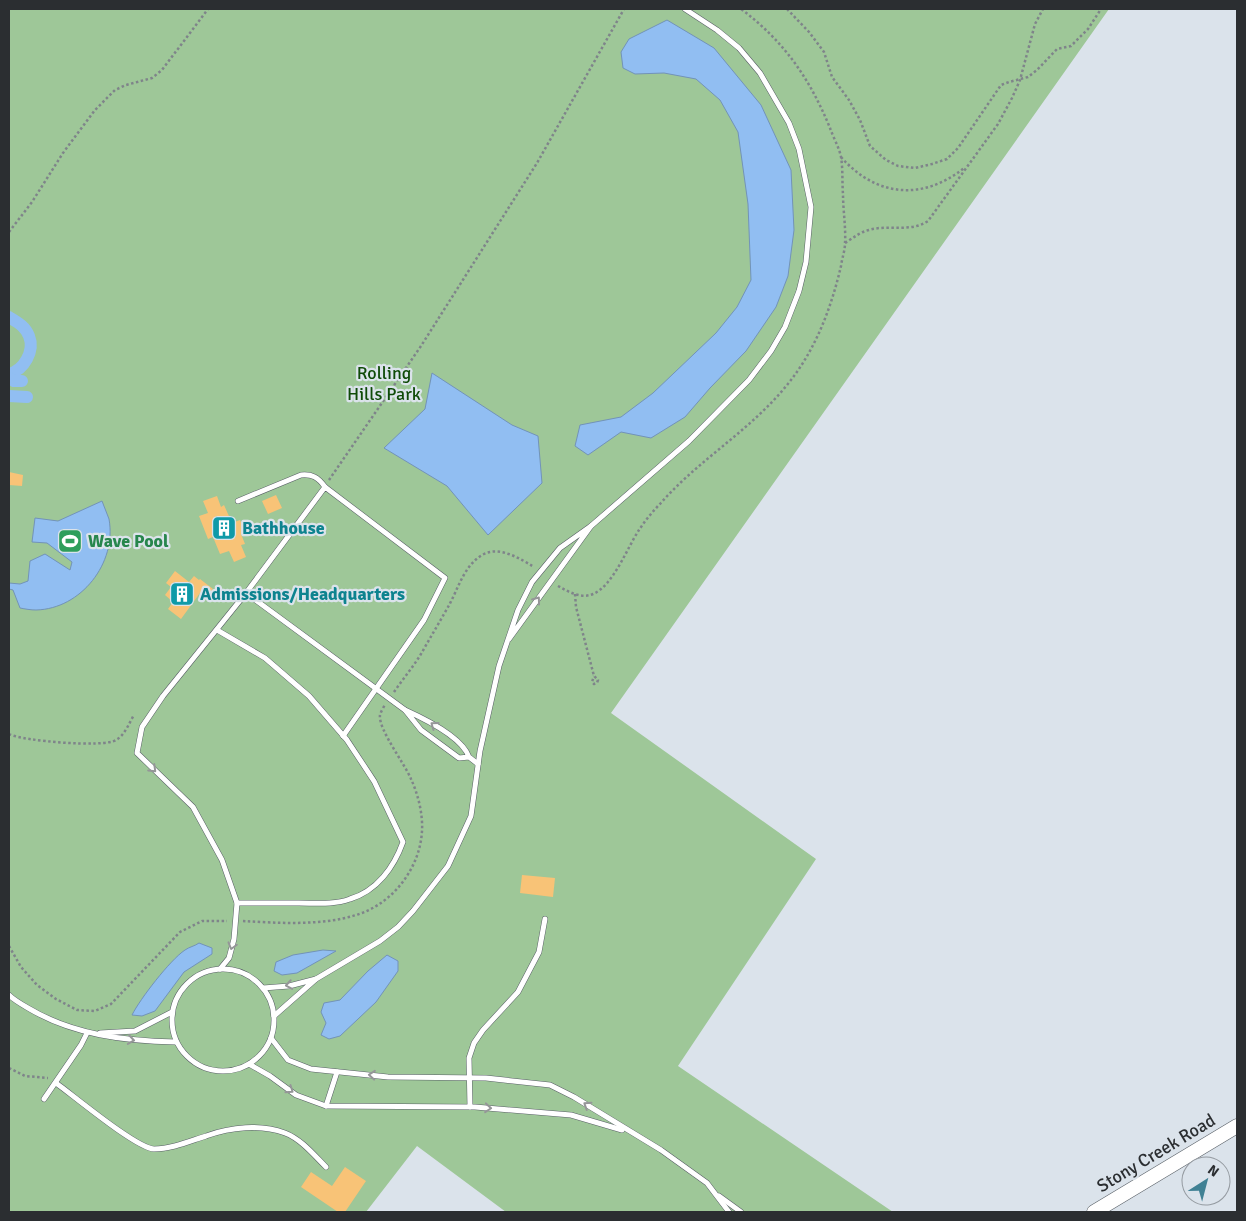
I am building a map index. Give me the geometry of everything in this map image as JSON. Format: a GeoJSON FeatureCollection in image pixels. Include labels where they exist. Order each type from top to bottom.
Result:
{"type":"FeatureCollection","features":[{"type":"Feature","properties":{"kind":"main road","name":"Stony Creek Road"},"geometry":{"type":"LineString","coordinates":[[1094,1212],[1237,1126]]}},
{"type":"Feature","properties":{"kind":"lane"},"geometry":{"type":"LineString","coordinates":[[274,1016],[316,979],[380,941],[398,927],[448,866],[471,816],[478,764],[499,666],[518,610],[532,582],[539,571],[560,548],[592,526],[689,441],[749,380],[772,351],[799,291],[806,262],[811,207],[799,148],[789,123],[760,73],[739,48],[717,30],[685,9]]}},
{"type":"Feature","properties":{"kind":"lane"},"geometry":{"type":"LineString","coordinates":[[238,501],[301,475],[309,474],[445,578],[424,620],[343,736]]}},
{"type":"Feature","properties":{"kind":"lane"},"geometry":{"type":"LineString","coordinates":[[220,968],[229,958],[234,939],[237,903],[222,860],[193,807],[138,754],[142,727],[163,696],[246,593],[325,487]]}},
{"type":"Feature","properties":{"kind":"lane"},"geometry":{"type":"LineString","coordinates":[[509,639],[592,526]]}},
{"type":"Feature","properties":{"kind":"lane"},"geometry":{"type":"LineString","coordinates":[[246,593],[390,698],[405,710],[421,730],[459,758],[469,758],[478,764]]}},
{"type":"Feature","properties":{"kind":"lane"},"geometry":{"type":"LineString","coordinates":[[217,630],[265,658],[309,696],[343,736],[374,781],[404,842],[391,868],[378,883],[349,900],[331,903],[237,903]]}},
{"type":"Feature","properties":{"kind":"lane"},"geometry":{"type":"LineString","coordinates":[[405,710],[428,720],[466,748],[469,758]]}},
{"type":"Feature","properties":{"kind":"lane"},"geometry":{"type":"LineString","coordinates":[[470,1107],[469,1058],[474,1043],[483,1030],[518,992],[539,952],[545,919]]}},
{"type":"Feature","properties":{"kind":"lane"},"geometry":{"type":"LineString","coordinates":[[220,968],[236,970],[251,977],[263,988],[271,1001],[274,1016],[271,1038],[262,1053],[249,1064],[233,1070],[216,1071],[200,1066],[186,1056],[176,1042],[172,1027],[172,1012],[178,996],[188,982],[203,972],[220,968]]}},
{"type":"Feature","properties":{"kind":"lane"},"geometry":{"type":"LineString","coordinates":[[263,988],[289,986],[316,979]]}},
{"type":"Feature","properties":{"kind":"lane"},"geometry":{"type":"LineString","coordinates":[[9,995],[38,1014],[86,1033],[140,1041],[176,1042]]}},
{"type":"Feature","properties":{"kind":"lane"},"geometry":{"type":"LineString","coordinates":[[86,1033],[135,1031],[172,1012]]}},
{"type":"Feature","properties":{"kind":"lane"},"geometry":{"type":"LineString","coordinates":[[44,1099],[81,1044],[86,1033]]}},
{"type":"Feature","properties":{"kind":"lane"},"geometry":{"type":"LineString","coordinates":[[271,1038],[288,1060],[310,1069],[388,1077],[486,1078],[550,1085],[574,1097],[668,1156],[707,1184],[729,1212]]}},
{"type":"Feature","properties":{"kind":"lane"},"geometry":{"type":"LineString","coordinates":[[249,1064],[270,1076],[296,1095],[326,1106],[470,1107],[571,1115],[628,1131]]}},
{"type":"Feature","properties":{"kind":"lane"},"geometry":{"type":"LineString","coordinates":[[326,1106],[338,1072]]}},
{"type":"Feature","properties":{"kind":"lane"},"geometry":{"type":"LineString","coordinates":[[56,1083],[126,1136],[153,1149],[179,1145],[224,1129],[254,1127],[286,1133],[310,1150],[326,1167]]}},
{"type":"Feature","properties":{"kind":"lane"},"geometry":{"type":"LineString","coordinates":[[716,1194],[741,1212]]}},
{"type":"Feature","properties":{"kind":"path"},"geometry":{"type":"LineString","coordinates":[[9,232],[32,202],[63,153],[95,110],[115,90],[152,78],[162,70],[208,9]]}},
{"type":"Feature","properties":{"kind":"path"},"geometry":{"type":"LineString","coordinates":[[325,487],[420,346],[526,179],[624,9]]}},
{"type":"Feature","properties":{"kind":"path"},"geometry":{"type":"LineString","coordinates":[[551,581],[569,593],[584,596],[594,594],[605,586],[639,530],[662,501],[754,419],[787,385],[814,344],[827,314],[838,279],[845,243],[840,156],[825,116],[805,76],[784,48],[759,22],[741,9]]}},
{"type":"Feature","properties":{"kind":"path"},"geometry":{"type":"LineString","coordinates":[[787,9],[809,32],[824,52],[832,77],[849,100],[860,120],[870,146],[886,160],[898,166],[915,168],[947,159],[958,148],[1001,85],[1028,78],[1057,49],[1071,46],[1088,29],[1101,9]]}},
{"type":"Feature","properties":{"kind":"path"},"geometry":{"type":"LineString","coordinates":[[845,243],[870,230],[919,227],[928,221],[998,124],[1020,80],[1035,24],[1043,9]]}},
{"type":"Feature","properties":{"kind":"path"},"geometry":{"type":"LineString","coordinates":[[840,156],[853,170],[873,183],[899,190],[926,189],[943,183],[967,166]]}},
{"type":"Feature","properties":{"kind":"path"},"geometry":{"type":"LineString","coordinates":[[9,946],[22,967],[43,990],[77,1010],[95,1011],[111,1004],[180,932],[202,922],[281,923],[332,920],[365,912],[385,900],[404,880],[413,866],[419,849],[422,829],[419,802],[411,778],[382,725],[380,714],[419,656],[449,606],[464,575],[482,554],[498,552],[516,557],[539,571]]}},
{"type":"Feature","properties":{"kind":"path"},"geometry":{"type":"LineString","coordinates":[[575,594],[576,607],[594,676]]}},
{"type":"Feature","properties":{"kind":"path"},"geometry":{"type":"LineString","coordinates":[[9,734],[34,739],[101,744],[114,742],[118,739],[134,715]]}},
{"type":"Feature","properties":{"kind":"path"},"geometry":{"type":"LineString","coordinates":[[9,1068],[25,1076],[47,1078],[56,1083]]}},
{"type":"Feature","properties":{"kind":"green space","name":"Rolling Hills Park"},"geometry":{"type":"Polygon","coordinates":[[[9,9],[1109,9],[611,713],[816,859],[678,1066],[893,1212],[506,1212],[417,1146],[366,1212],[9,1212],[9,9]]]}},
{"type":"Feature","properties":{"kind":"water"},"geometry":{"type":"Polygon","coordinates":[[[667,20],[714,48],[761,105],[791,170],[794,230],[788,276],[776,307],[746,351],[685,417],[651,438],[621,432],[588,455],[575,446],[580,425],[621,417],[653,393],[716,333],[737,307],[751,280],[748,204],[738,132],[720,100],[696,79],[664,73],[635,74],[623,68],[621,52],[629,39],[667,20]]]}},
{"type":"Feature","properties":{"kind":"water"},"geometry":{"type":"Polygon","coordinates":[[[432,373],[512,425],[538,436],[542,483],[488,535],[447,486],[384,448],[425,409],[432,373]]]}},
{"type":"Feature","properties":{"kind":"water"},"geometry":{"type":"Polygon","coordinates":[[[102,501],[109,519],[110,536],[107,552],[101,567],[92,581],[68,602],[52,608],[36,610],[20,608],[13,590],[9,589],[9,583],[20,584],[28,581],[30,561],[45,554],[70,570],[72,562],[47,543],[32,542],[35,518],[58,521],[102,501]]]}},
{"type":"Feature","properties":{"kind":"water"},"geometry":{"type":"Polygon","coordinates":[[[199,943],[212,948],[212,954],[184,972],[155,1011],[142,1016],[132,1015],[148,990],[172,962],[185,950],[199,943]]]}},
{"type":"Feature","properties":{"kind":"water"},"geometry":{"type":"Polygon","coordinates":[[[323,950],[336,951],[297,973],[282,975],[274,971],[276,962],[293,955],[323,950]]]}},
{"type":"Feature","properties":{"kind":"water"},"geometry":{"type":"Polygon","coordinates":[[[387,955],[398,961],[398,971],[376,1002],[340,1036],[329,1039],[321,1035],[326,1023],[321,1012],[324,1003],[340,1000],[368,971],[387,955]]]}},
{"type":"Feature","properties":{"kind":"building"},"geometry":{"type":"Polygon","coordinates":[[[9,472],[23,475],[22,486],[9,485],[9,472]]]}},
{"type":"Feature","properties":{"kind":"building"},"geometry":{"type":"Polygon","coordinates":[[[276,495],[282,508],[268,514],[262,501],[276,495]]]}},
{"type":"Feature","properties":{"kind":"building","name":"Bathhouse"},"geometry":{"type":"Polygon","coordinates":[[[217,496],[221,507],[224,505],[232,523],[240,520],[245,532],[241,534],[245,544],[241,545],[246,557],[234,562],[229,551],[220,554],[213,537],[208,539],[199,516],[208,513],[203,501],[217,496]]]}},
{"type":"Feature","properties":{"kind":"building","name":"Admissions/Headquarters"},"geometry":{"type":"Polygon","coordinates":[[[175,571],[189,582],[194,576],[213,589],[206,598],[200,593],[181,619],[168,609],[173,602],[165,595],[171,587],[166,583],[175,571]]]}},
{"type":"Feature","properties":{"kind":"building"},"geometry":{"type":"Polygon","coordinates":[[[522,875],[555,878],[553,897],[520,893],[522,875]]]}},
{"type":"Feature","properties":{"kind":"building"},"geometry":{"type":"Polygon","coordinates":[[[345,1167],[366,1181],[345,1212],[338,1212],[301,1187],[311,1172],[332,1186],[345,1167]]]}},
{"type":"Feature","properties":{"kind":"waterway"},"geometry":{"type":"LineString","coordinates":[[9,317],[25,330],[29,336],[31,348],[24,364],[9,374]]}},
{"type":"Feature","properties":{"kind":"waterway"},"geometry":{"type":"LineString","coordinates":[[9,378],[14,381],[22,381]]}},
{"type":"Feature","properties":{"kind":"waterway"},"geometry":{"type":"LineString","coordinates":[[9,396],[27,397]]}},
{"type":"Feature","properties":{"kind":"place","name":"Bathhouse"},"geometry":{"type":"Point","coordinates":[224,528]}},
{"type":"Feature","properties":{"kind":"place","name":"Wave Pool"},"geometry":{"type":"Point","coordinates":[70,541]}},
{"type":"Feature","properties":{"kind":"place","name":"Admissions/Headquarters"},"geometry":{"type":"Point","coordinates":[182,594]}}]}
